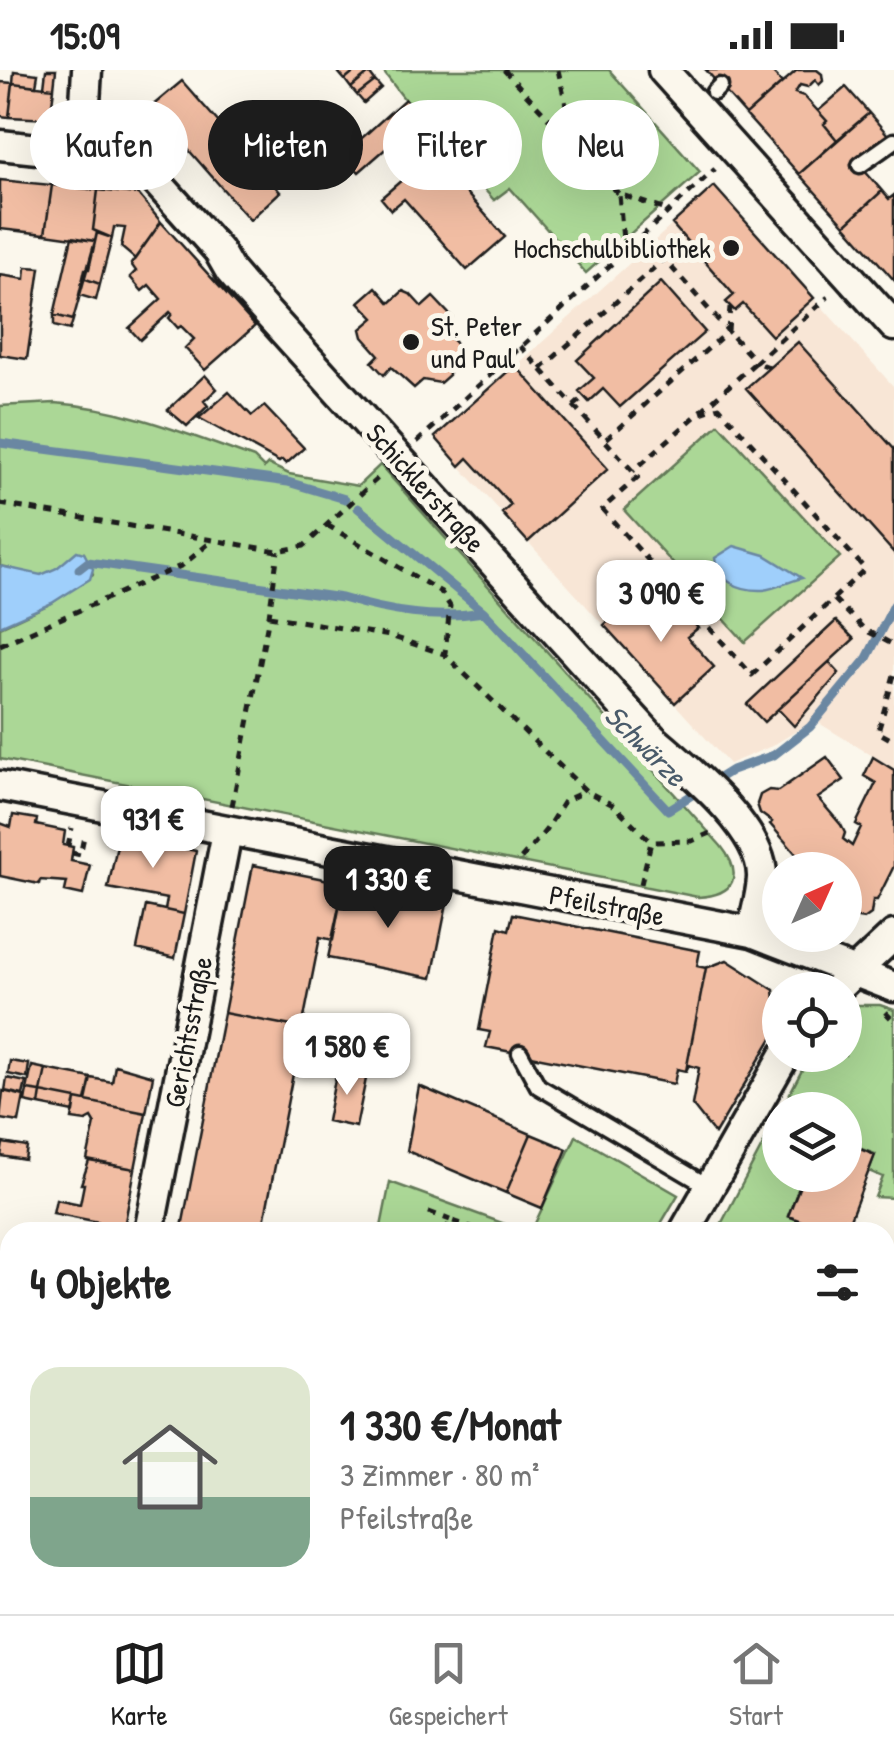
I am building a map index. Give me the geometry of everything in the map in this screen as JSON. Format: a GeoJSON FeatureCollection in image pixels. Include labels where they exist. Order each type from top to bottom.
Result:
{"type":"FeatureCollection","features":[{"type":"Feature","properties":{"kind":"street"},"geometry":{"type":"LineString","coordinates":[[85,100],[87,70]]}},
{"type":"Feature","properties":{"kind":"street"},"geometry":{"type":"LineString","coordinates":[[663,70],[894,326]]}},
{"type":"Feature","properties":{"kind":"street","name":"Schicklerstraße"},"geometry":{"type":"LineString","coordinates":[[0,145],[30,148]]}},
{"type":"Feature","properties":{"kind":"street","name":"Schicklerstraße"},"geometry":{"type":"LineString","coordinates":[[163,190],[218,250],[230,271],[652,738],[726,809],[758,856],[762,876],[752,932]]}},
{"type":"Feature","properties":{"kind":"street","name":"Pfeilstraße"},"geometry":{"type":"LineString","coordinates":[[0,786],[229,820],[752,932],[829,972]]}},
{"type":"Feature","properties":{"kind":"street","name":"Gerichtsstraße"},"geometry":{"type":"LineString","coordinates":[[151,1222],[229,820]]}},
{"type":"Feature","properties":{"kind":"street"},"geometry":{"type":"LineString","coordinates":[[855,972],[894,935]]}},
{"type":"Feature","properties":{"kind":"street","name":"Pfeilstraße"},"geometry":{"type":"LineString","coordinates":[[862,983],[894,986]]}},
{"type":"Feature","properties":{"kind":"street"},"geometry":{"type":"LineString","coordinates":[[690,1222],[775,1072]]}},
{"type":"Feature","properties":{"kind":"lane"},"geometry":{"type":"LineString","coordinates":[[860,166],[894,142]]}},
{"type":"Feature","properties":{"kind":"lane"},"geometry":{"type":"LineString","coordinates":[[520,1053],[538,1086],[710,1188]]}},
{"type":"Feature","properties":{"kind":"path"},"geometry":{"type":"LineString","coordinates":[[504,70],[542,110]]}},
{"type":"Feature","properties":{"kind":"path"},"geometry":{"type":"LineString","coordinates":[[558,70],[565,100]]}},
{"type":"Feature","properties":{"kind":"path"},"geometry":{"type":"LineString","coordinates":[[400,458],[714,170]]}},
{"type":"Feature","properties":{"kind":"path"},"geometry":{"type":"LineString","coordinates":[[616,190],[669,211]]}},
{"type":"Feature","properties":{"kind":"path"},"geometry":{"type":"LineString","coordinates":[[620,194],[624,252]]}},
{"type":"Feature","properties":{"kind":"path"},"geometry":{"type":"LineString","coordinates":[[541,370],[664,259],[756,362],[769,367]]}},
{"type":"Feature","properties":{"kind":"path"},"geometry":{"type":"LineString","coordinates":[[633,471],[828,298]]}},
{"type":"Feature","properties":{"kind":"path"},"geometry":{"type":"LineString","coordinates":[[605,440],[728,331],[730,306]]}},
{"type":"Feature","properties":{"kind":"path"},"geometry":{"type":"LineString","coordinates":[[520,346],[638,476],[602,509],[752,675],[864,568],[719,407],[698,414]]}},
{"type":"Feature","properties":{"kind":"path"},"geometry":{"type":"LineString","coordinates":[[574,406],[584,397]]}},
{"type":"Feature","properties":{"kind":"path"},"geometry":{"type":"LineString","coordinates":[[0,504],[278,551],[304,546],[364,491]]}},
{"type":"Feature","properties":{"kind":"path"},"geometry":{"type":"LineString","coordinates":[[327,525],[440,592],[450,606],[444,654]]}},
{"type":"Feature","properties":{"kind":"path"},"geometry":{"type":"LineString","coordinates":[[0,645],[184,565],[212,540]]}},
{"type":"Feature","properties":{"kind":"path"},"geometry":{"type":"LineString","coordinates":[[229,820],[270,616],[278,551]]}},
{"type":"Feature","properties":{"kind":"path"},"geometry":{"type":"LineString","coordinates":[[614,615],[609,610],[655,568]]}},
{"type":"Feature","properties":{"kind":"path"},"geometry":{"type":"LineString","coordinates":[[834,599],[865,630],[891,644]]}},
{"type":"Feature","properties":{"kind":"path"},"geometry":{"type":"LineString","coordinates":[[270,616],[390,636],[444,654],[586,791],[615,806],[652,842],[692,841],[711,834],[726,809]]}},
{"type":"Feature","properties":{"kind":"path"},"geometry":{"type":"LineString","coordinates":[[894,675],[878,732],[894,741]]}},
{"type":"Feature","properties":{"kind":"path"},"geometry":{"type":"LineString","coordinates":[[516,864],[546,830],[564,801],[586,791]]}},
{"type":"Feature","properties":{"kind":"path"},"geometry":{"type":"LineString","coordinates":[[68,846],[72,828]]}},
{"type":"Feature","properties":{"kind":"path"},"geometry":{"type":"LineString","coordinates":[[72,854],[80,855],[85,832]]}},
{"type":"Feature","properties":{"kind":"path"},"geometry":{"type":"LineString","coordinates":[[640,888],[652,842]]}},
{"type":"Feature","properties":{"kind":"path"},"geometry":{"type":"LineString","coordinates":[[428,1212],[456,1222]]}},
{"type":"Feature","properties":{"kind":"shaded area"},"geometry":{"type":"Polygon","coordinates":[[[714,187],[894,387],[894,769],[814,720],[772,746],[729,764],[435,439],[714,187]]]}},
{"type":"Feature","properties":{"kind":"green space"},"geometry":{"type":"Polygon","coordinates":[[[382,70],[609,70],[636,100],[542,100],[542,190],[659,190],[659,126],[700,172],[586,273],[512,190],[522,190],[522,100],[405,100],[382,70]]]}},
{"type":"Feature","properties":{"kind":"green space"},"geometry":{"type":"Polygon","coordinates":[[[485,190],[507,190],[494,200],[485,190]]]}},
{"type":"Feature","properties":{"kind":"green space"},"geometry":{"type":"Polygon","coordinates":[[[55,403],[106,410],[156,424],[254,458],[264,468],[268,464],[289,474],[358,486],[380,465],[721,846],[734,874],[728,888],[698,897],[0,759],[0,627],[52,603],[93,574],[84,553],[41,575],[0,566],[0,406],[55,403]]]}},
{"type":"Feature","properties":{"kind":"green space"},"geometry":{"type":"Polygon","coordinates":[[[719,424],[840,557],[745,642],[624,510],[719,424]]]}},
{"type":"Feature","properties":{"kind":"green space"},"geometry":{"type":"Polygon","coordinates":[[[862,1005],[894,1010],[894,1198],[875,1197],[883,1177],[869,1171],[875,1154],[862,1149],[862,1092],[790,1092],[801,1072],[862,1072],[862,1005]]]}},
{"type":"Feature","properties":{"kind":"green space"},"geometry":{"type":"Polygon","coordinates":[[[576,1136],[678,1195],[662,1222],[536,1222],[576,1136]]]}},
{"type":"Feature","properties":{"kind":"green space"},"geometry":{"type":"Polygon","coordinates":[[[762,1146],[762,1192],[797,1192],[788,1216],[804,1222],[722,1222],[762,1146]]]}},
{"type":"Feature","properties":{"kind":"green space"},"geometry":{"type":"Polygon","coordinates":[[[390,1182],[500,1222],[382,1222],[390,1182]]]}},
{"type":"Feature","properties":{"kind":"water"},"geometry":{"type":"Polygon","coordinates":[[[734,546],[765,555],[802,578],[763,590],[738,586],[720,573],[715,558],[734,546]]]}},
{"type":"Feature","properties":{"kind":"water"},"geometry":{"type":"Polygon","coordinates":[[[77,551],[84,553],[93,569],[90,579],[52,603],[0,626],[0,566],[41,575],[57,568],[77,551]]]}},
{"type":"Feature","properties":{"kind":"building"},"geometry":{"type":"Polygon","coordinates":[[[46,70],[56,70],[54,88],[44,87],[46,70]]]}},
{"type":"Feature","properties":{"kind":"building"},"geometry":{"type":"Polygon","coordinates":[[[357,70],[345,80],[339,73],[357,70]]]}},
{"type":"Feature","properties":{"kind":"building"},"geometry":{"type":"Polygon","coordinates":[[[357,70],[369,73],[351,88],[345,80],[357,70]]]}},
{"type":"Feature","properties":{"kind":"building"},"geometry":{"type":"Polygon","coordinates":[[[706,70],[770,70],[782,83],[746,115],[706,70]]]}},
{"type":"Feature","properties":{"kind":"building"},"geometry":{"type":"Polygon","coordinates":[[[797,70],[817,70],[822,74],[819,85],[815,80],[808,87],[800,85],[795,93],[804,96],[827,121],[824,124],[837,140],[799,174],[746,115],[797,70]]]}},
{"type":"Feature","properties":{"kind":"building"},"geometry":{"type":"Polygon","coordinates":[[[14,71],[38,74],[36,86],[13,83],[14,71]]]}},
{"type":"Feature","properties":{"kind":"building"},"geometry":{"type":"Polygon","coordinates":[[[369,73],[375,81],[357,95],[351,88],[369,73]]]}},
{"type":"Feature","properties":{"kind":"building"},"geometry":{"type":"Polygon","coordinates":[[[182,81],[208,110],[208,172],[188,149],[188,100],[159,100],[182,81]]]}},
{"type":"Feature","properties":{"kind":"building"},"geometry":{"type":"Polygon","coordinates":[[[375,81],[381,88],[364,103],[357,95],[375,81]]]}},
{"type":"Feature","properties":{"kind":"building"},"geometry":{"type":"Polygon","coordinates":[[[0,82],[13,83],[9,117],[0,116],[0,82]]]}},
{"type":"Feature","properties":{"kind":"building"},"geometry":{"type":"Polygon","coordinates":[[[13,83],[54,88],[52,100],[30,100],[30,118],[9,117],[13,83]]]}},
{"type":"Feature","properties":{"kind":"building"},"geometry":{"type":"Polygon","coordinates":[[[846,87],[869,113],[837,140],[818,111],[846,87]]]}},
{"type":"Feature","properties":{"kind":"building"},"geometry":{"type":"Polygon","coordinates":[[[869,113],[888,135],[857,162],[882,191],[845,225],[799,174],[869,113]]]}},
{"type":"Feature","properties":{"kind":"building"},"geometry":{"type":"Polygon","coordinates":[[[383,119],[383,151],[363,169],[363,137],[383,119]]]}},
{"type":"Feature","properties":{"kind":"building"},"geometry":{"type":"Polygon","coordinates":[[[0,180],[30,183],[30,190],[51,190],[45,234],[0,229],[0,180]]]}},
{"type":"Feature","properties":{"kind":"building","name":"Hochschulbibliothek"},"geometry":{"type":"Polygon","coordinates":[[[714,186],[814,298],[772,336],[743,304],[735,311],[726,302],[734,295],[672,224],[714,186]]]}},
{"type":"Feature","properties":{"kind":"building"},"geometry":{"type":"Polygon","coordinates":[[[51,190],[98,190],[95,241],[45,234],[51,190]]]}},
{"type":"Feature","properties":{"kind":"building"},"geometry":{"type":"Polygon","coordinates":[[[98,190],[138,194],[161,222],[135,259],[121,247],[125,228],[114,227],[112,238],[93,230],[98,190]]]}},
{"type":"Feature","properties":{"kind":"building"},"geometry":{"type":"Polygon","coordinates":[[[224,190],[278,190],[280,192],[250,220],[224,190]]]}},
{"type":"Feature","properties":{"kind":"building"},"geometry":{"type":"Polygon","coordinates":[[[390,190],[464,190],[505,237],[467,270],[404,199],[391,210],[381,198],[390,190]]]}},
{"type":"Feature","properties":{"kind":"building"},"geometry":{"type":"Polygon","coordinates":[[[882,191],[889,199],[894,195],[894,280],[845,225],[882,191]]]}},
{"type":"Feature","properties":{"kind":"building"},"geometry":{"type":"Polygon","coordinates":[[[161,222],[255,326],[205,370],[185,348],[194,339],[169,318],[170,312],[140,340],[129,328],[161,299],[149,285],[142,291],[130,277],[136,271],[131,264],[161,222]]]}},
{"type":"Feature","properties":{"kind":"building"},"geometry":{"type":"Polygon","coordinates":[[[97,233],[112,238],[100,284],[83,278],[85,269],[89,269],[97,233]]]}},
{"type":"Feature","properties":{"kind":"building"},"geometry":{"type":"Polygon","coordinates":[[[72,237],[95,241],[73,320],[54,315],[72,237]]]}},
{"type":"Feature","properties":{"kind":"building"},"geometry":{"type":"Polygon","coordinates":[[[26,267],[40,268],[27,359],[0,355],[0,275],[25,279],[26,267]]]}},
{"type":"Feature","properties":{"kind":"building"},"geometry":{"type":"Polygon","coordinates":[[[83,278],[100,284],[96,300],[79,295],[83,278]]]}},
{"type":"Feature","properties":{"kind":"building"},"geometry":{"type":"Polygon","coordinates":[[[661,282],[705,332],[620,407],[603,389],[589,402],[579,391],[594,378],[577,360],[661,282]]]}},
{"type":"Feature","properties":{"kind":"building","name":"St. Peter und Paul"},"geometry":{"type":"Polygon","coordinates":[[[376,287],[390,303],[403,291],[422,307],[433,297],[452,317],[441,328],[459,347],[448,358],[449,375],[440,383],[423,380],[414,388],[391,367],[384,375],[372,362],[379,355],[361,329],[374,318],[359,302],[376,287]]]}},
{"type":"Feature","properties":{"kind":"building"},"geometry":{"type":"Polygon","coordinates":[[[54,315],[73,320],[70,330],[54,326],[54,315]]]}},
{"type":"Feature","properties":{"kind":"building"},"geometry":{"type":"Polygon","coordinates":[[[798,342],[894,449],[894,553],[746,388],[798,342]]]}},
{"type":"Feature","properties":{"kind":"building"},"geometry":{"type":"Polygon","coordinates":[[[515,365],[608,469],[528,542],[502,513],[511,505],[468,458],[460,466],[435,437],[515,365]]]}},
{"type":"Feature","properties":{"kind":"building"},"geometry":{"type":"Polygon","coordinates":[[[205,375],[217,389],[204,401],[208,406],[187,426],[168,410],[205,375]]]}},
{"type":"Feature","properties":{"kind":"building"},"geometry":{"type":"Polygon","coordinates":[[[229,392],[252,416],[264,406],[304,448],[286,464],[279,462],[199,418],[229,392]]]}},
{"type":"Feature","properties":{"kind":"building"},"geometry":{"type":"Polygon","coordinates":[[[643,589],[670,619],[681,609],[698,628],[687,637],[714,667],[675,703],[604,625],[643,589]]]}},
{"type":"Feature","properties":{"kind":"building"},"geometry":{"type":"Polygon","coordinates":[[[836,621],[854,639],[764,722],[747,704],[836,621]]]}},
{"type":"Feature","properties":{"kind":"building"},"geometry":{"type":"Polygon","coordinates":[[[829,662],[839,673],[794,726],[778,709],[829,662]]]}},
{"type":"Feature","properties":{"kind":"building"},"geometry":{"type":"Polygon","coordinates":[[[827,757],[844,780],[818,798],[841,825],[843,839],[852,846],[861,827],[856,824],[876,783],[864,776],[873,757],[894,770],[894,866],[877,900],[873,900],[871,914],[864,919],[862,852],[794,852],[772,822],[760,813],[757,804],[760,795],[778,791],[827,757]]]}},
{"type":"Feature","properties":{"kind":"building"},"geometry":{"type":"Polygon","coordinates":[[[13,815],[37,819],[36,825],[65,831],[63,845],[73,847],[71,861],[90,865],[83,895],[65,891],[67,882],[40,880],[39,884],[0,876],[0,823],[11,827],[13,815]]]}},
{"type":"Feature","properties":{"kind":"building"},"geometry":{"type":"Polygon","coordinates":[[[119,836],[196,851],[184,914],[165,910],[167,899],[108,888],[119,836]]]}},
{"type":"Feature","properties":{"kind":"building"},"geometry":{"type":"Polygon","coordinates":[[[253,865],[344,883],[333,940],[320,937],[302,1028],[224,1013],[253,865]]]}},
{"type":"Feature","properties":{"kind":"building"},"geometry":{"type":"Polygon","coordinates":[[[344,883],[447,903],[432,978],[328,958],[344,883]]]}},
{"type":"Feature","properties":{"kind":"building"},"geometry":{"type":"Polygon","coordinates":[[[146,906],[184,914],[175,958],[137,949],[146,906]]]}},
{"type":"Feature","properties":{"kind":"building"},"geometry":{"type":"Polygon","coordinates":[[[513,914],[700,951],[697,966],[706,968],[686,1071],[677,1069],[674,1084],[486,1047],[490,1032],[479,1030],[499,927],[509,930],[513,914]]]}},
{"type":"Feature","properties":{"kind":"building"},"geometry":{"type":"Polygon","coordinates":[[[727,960],[762,982],[762,1055],[715,1134],[692,1105],[699,1068],[689,1065],[686,1071],[706,968],[727,960]]]}},
{"type":"Feature","properties":{"kind":"building"},"geometry":{"type":"Polygon","coordinates":[[[224,1013],[302,1028],[264,1222],[183,1222],[224,1013]]]}},
{"type":"Feature","properties":{"kind":"building"},"geometry":{"type":"Polygon","coordinates":[[[346,1024],[385,1032],[376,1076],[337,1069],[346,1024]]]}},
{"type":"Feature","properties":{"kind":"building"},"geometry":{"type":"Polygon","coordinates":[[[10,1061],[29,1064],[27,1078],[8,1074],[10,1061]]]}},
{"type":"Feature","properties":{"kind":"building"},"geometry":{"type":"Polygon","coordinates":[[[115,1065],[153,1076],[146,1113],[86,1101],[91,1078],[112,1082],[115,1065]]]}},
{"type":"Feature","properties":{"kind":"building"},"geometry":{"type":"Polygon","coordinates":[[[32,1066],[46,1069],[41,1092],[27,1090],[32,1066]]]}},
{"type":"Feature","properties":{"kind":"building"},"geometry":{"type":"Polygon","coordinates":[[[46,1069],[91,1078],[86,1101],[41,1092],[46,1069]]]}},
{"type":"Feature","properties":{"kind":"building"},"geometry":{"type":"Polygon","coordinates":[[[337,1069],[367,1074],[356,1127],[327,1121],[337,1069]]]}},
{"type":"Feature","properties":{"kind":"building"},"geometry":{"type":"Polygon","coordinates":[[[7,1078],[26,1082],[23,1095],[5,1091],[7,1078]]]}},
{"type":"Feature","properties":{"kind":"building"},"geometry":{"type":"Polygon","coordinates":[[[419,1086],[531,1134],[506,1193],[407,1151],[419,1086]]]}},
{"type":"Feature","properties":{"kind":"building"},"geometry":{"type":"Polygon","coordinates":[[[27,1090],[41,1092],[39,1105],[25,1102],[27,1090]]]}},
{"type":"Feature","properties":{"kind":"building"},"geometry":{"type":"Polygon","coordinates":[[[3,1091],[24,1096],[19,1122],[0,1119],[3,1091]]]}},
{"type":"Feature","properties":{"kind":"building"},"geometry":{"type":"Polygon","coordinates":[[[41,1092],[76,1099],[74,1112],[39,1105],[41,1092]]]}},
{"type":"Feature","properties":{"kind":"building"},"geometry":{"type":"Polygon","coordinates":[[[76,1099],[146,1113],[135,1169],[87,1160],[95,1123],[92,1118],[72,1119],[76,1099]]]}},
{"type":"Feature","properties":{"kind":"building"},"geometry":{"type":"Polygon","coordinates":[[[531,1134],[567,1149],[542,1208],[506,1193],[531,1134]]]}},
{"type":"Feature","properties":{"kind":"building"},"geometry":{"type":"Polygon","coordinates":[[[3,1143],[27,1147],[25,1160],[1,1156],[3,1143]]]}},
{"type":"Feature","properties":{"kind":"building"},"geometry":{"type":"Polygon","coordinates":[[[862,1150],[875,1155],[862,1188],[862,1150]]]}},
{"type":"Feature","properties":{"kind":"building"},"geometry":{"type":"Polygon","coordinates":[[[89,1161],[135,1169],[125,1222],[99,1222],[53,1213],[56,1199],[80,1204],[81,1184],[89,1161]]]}},
{"type":"Feature","properties":{"kind":"building"},"geometry":{"type":"Polygon","coordinates":[[[797,1192],[861,1192],[849,1222],[804,1222],[788,1216],[797,1192]]]}},
{"type":"Feature","properties":{"kind":"waterway","name":"Schwärze"},"geometry":{"type":"LineString","coordinates":[[0,443],[288,482],[345,499]]}},
{"type":"Feature","properties":{"kind":"waterway","name":"Schwärze"},"geometry":{"type":"LineString","coordinates":[[358,508],[484,612],[668,810],[732,770],[774,755],[810,727],[867,658],[894,605]]}},
{"type":"Feature","properties":{"kind":"waterway"},"geometry":{"type":"LineString","coordinates":[[79,569],[88,562],[342,598],[412,613],[484,612]]}},
{"type":"Feature","properties":{"kind":"place","name":"Hochschulbibliothek"},"geometry":{"type":"Point","coordinates":[731,248]}},
{"type":"Feature","properties":{"kind":"place","name":"St. Peter und Paul"},"geometry":{"type":"Point","coordinates":[411,342]}}]}
